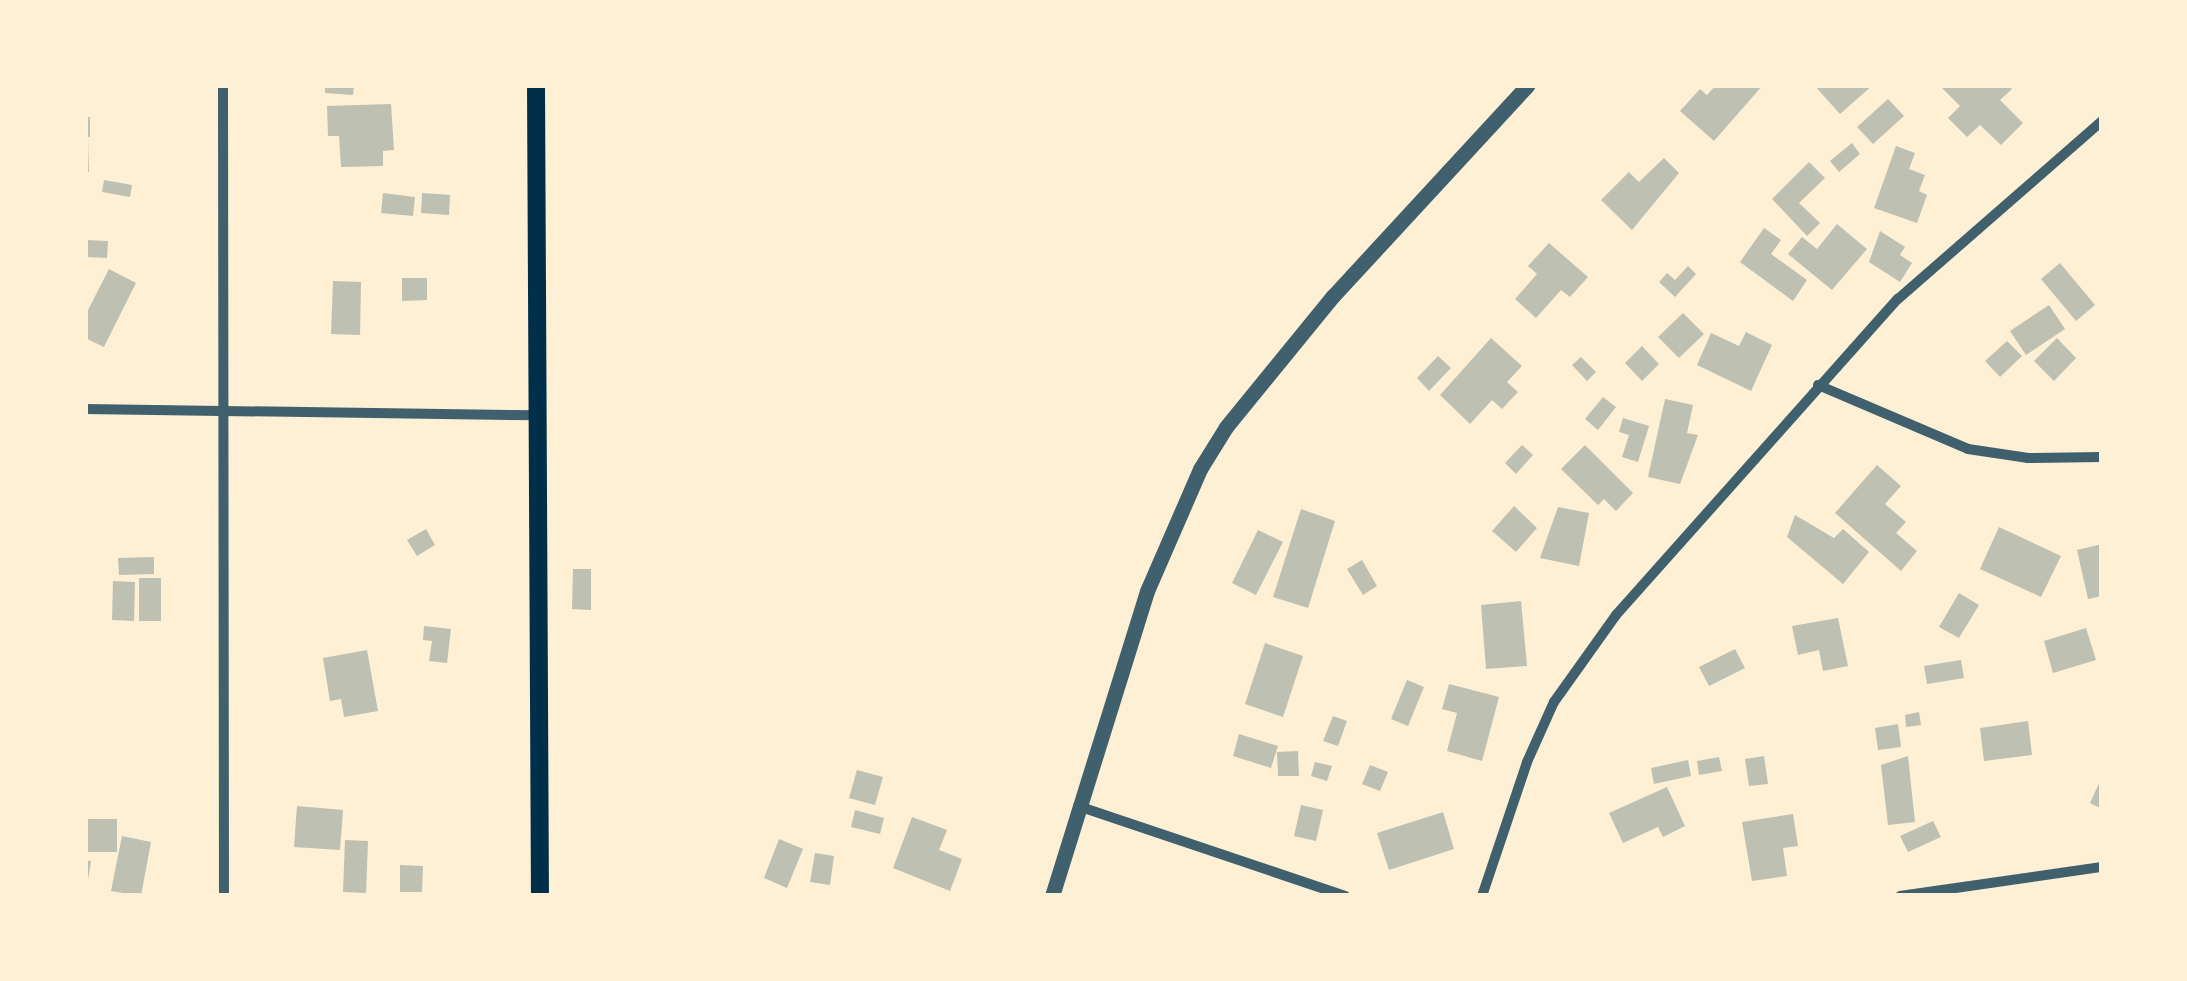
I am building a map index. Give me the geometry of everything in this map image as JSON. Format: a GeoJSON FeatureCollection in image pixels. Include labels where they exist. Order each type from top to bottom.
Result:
{"type":"FeatureCollection","features":[{"type":"Feature","properties":{"kind":"main road"},"geometry":{"type":"LineString","coordinates":[[536,85],[541,415],[540,896]]}},
{"type":"Feature","properties":{"kind":"street"},"geometry":{"type":"LineString","coordinates":[[223,85],[224,896]]}},
{"type":"Feature","properties":{"kind":"street"},"geometry":{"type":"LineString","coordinates":[[1052,896],[1171,528],[1226,428],[1332,296],[1528,85]]}},
{"type":"Feature","properties":{"kind":"street"},"geometry":{"type":"LineString","coordinates":[[1482,896],[1516,792],[1554,702],[1616,615],[1898,299],[2102,120]]}},
{"type":"Feature","properties":{"kind":"street"},"geometry":{"type":"LineString","coordinates":[[1818,386],[1968,448],[2028,458],[2102,457]]}},
{"type":"Feature","properties":{"kind":"street"},"geometry":{"type":"LineString","coordinates":[[85,409],[541,415]]}},
{"type":"Feature","properties":{"kind":"street"},"geometry":{"type":"LineString","coordinates":[[1078,806],[1345,896]]}},
{"type":"Feature","properties":{"kind":"street"},"geometry":{"type":"LineString","coordinates":[[1900,896],[2102,868]]}},
{"type":"Feature","properties":{"kind":"building"},"geometry":{"type":"Polygon","coordinates":[[[325,85],[354,85],[353,95],[325,93],[325,85]]]}},
{"type":"Feature","properties":{"kind":"building"},"geometry":{"type":"Polygon","coordinates":[[[1716,85],[1763,85],[1714,141],[1680,111],[1700,89],[1707,95],[1716,85]]]}},
{"type":"Feature","properties":{"kind":"building"},"geometry":{"type":"Polygon","coordinates":[[[1814,85],[1873,85],[1840,114],[1814,85]]]}},
{"type":"Feature","properties":{"kind":"building"},"geometry":{"type":"Polygon","coordinates":[[[1939,85],[2007,85],[2012,89],[2000,100],[2023,123],[2001,145],[1980,125],[1967,137],[1948,118],[1960,106],[1939,85]]]}},
{"type":"Feature","properties":{"kind":"building"},"geometry":{"type":"Polygon","coordinates":[[[1888,99],[1904,116],[1873,144],[1857,127],[1888,99]]]}},
{"type":"Feature","properties":{"kind":"building"},"geometry":{"type":"Polygon","coordinates":[[[391,104],[394,150],[383,151],[383,166],[341,167],[339,136],[328,136],[327,106],[391,104]]]}},
{"type":"Feature","properties":{"kind":"building"},"geometry":{"type":"Polygon","coordinates":[[[85,117],[90,117],[90,137],[85,137],[85,117]]]}},
{"type":"Feature","properties":{"kind":"building"},"geometry":{"type":"Polygon","coordinates":[[[88,139],[89,172],[85,172],[88,139]]]}},
{"type":"Feature","properties":{"kind":"building"},"geometry":{"type":"Polygon","coordinates":[[[1852,143],[1860,154],[1839,172],[1830,161],[1852,143]]]}},
{"type":"Feature","properties":{"kind":"building"},"geometry":{"type":"Polygon","coordinates":[[[1896,146],[1915,153],[1909,169],[1925,175],[1919,191],[1927,195],[1917,223],[1874,208],[1896,146]]]}},
{"type":"Feature","properties":{"kind":"building"},"geometry":{"type":"Polygon","coordinates":[[[1664,158],[1679,173],[1632,230],[1601,200],[1629,172],[1639,182],[1664,158]]]}},
{"type":"Feature","properties":{"kind":"building"},"geometry":{"type":"Polygon","coordinates":[[[1809,162],[1825,178],[1799,203],[1820,223],[1807,236],[1772,199],[1809,162]]]}},
{"type":"Feature","properties":{"kind":"building"},"geometry":{"type":"Polygon","coordinates":[[[104,180],[132,185],[130,197],[102,192],[104,180]]]}},
{"type":"Feature","properties":{"kind":"building"},"geometry":{"type":"Polygon","coordinates":[[[383,193],[415,197],[413,216],[381,213],[383,193]]]}},
{"type":"Feature","properties":{"kind":"building"},"geometry":{"type":"Polygon","coordinates":[[[422,193],[450,195],[449,215],[421,213],[422,193]]]}},
{"type":"Feature","properties":{"kind":"building"},"geometry":{"type":"Polygon","coordinates":[[[1837,224],[1867,249],[1832,290],[1788,254],[1802,237],[1817,249],[1837,224]]]}},
{"type":"Feature","properties":{"kind":"building"},"geometry":{"type":"Polygon","coordinates":[[[1764,228],[1781,240],[1771,254],[1807,280],[1793,301],[1740,262],[1764,228]]]}},
{"type":"Feature","properties":{"kind":"building"},"geometry":{"type":"Polygon","coordinates":[[[1880,231],[1905,247],[1900,255],[1912,263],[1900,282],[1869,262],[1880,231]]]}},
{"type":"Feature","properties":{"kind":"building"},"geometry":{"type":"Polygon","coordinates":[[[85,240],[108,241],[107,258],[85,257],[85,240]]]}},
{"type":"Feature","properties":{"kind":"building"},"geometry":{"type":"Polygon","coordinates":[[[1549,243],[1588,277],[1570,297],[1561,290],[1536,318],[1515,299],[1537,274],[1528,266],[1549,243]]]}},
{"type":"Feature","properties":{"kind":"building"},"geometry":{"type":"Polygon","coordinates":[[[2060,263],[2095,305],[2076,321],[2041,279],[2060,263]]]}},
{"type":"Feature","properties":{"kind":"building"},"geometry":{"type":"Polygon","coordinates":[[[1688,266],[1696,274],[1675,297],[1659,282],[1667,273],[1675,280],[1688,266]]]}},
{"type":"Feature","properties":{"kind":"building"},"geometry":{"type":"Polygon","coordinates":[[[109,269],[136,283],[104,347],[85,338],[85,316],[109,269]]]}},
{"type":"Feature","properties":{"kind":"building"},"geometry":{"type":"Polygon","coordinates":[[[402,278],[427,278],[427,300],[402,301],[402,278]]]}},
{"type":"Feature","properties":{"kind":"building"},"geometry":{"type":"Polygon","coordinates":[[[333,281],[361,282],[360,335],[331,334],[333,281]]]}},
{"type":"Feature","properties":{"kind":"building"},"geometry":{"type":"Polygon","coordinates":[[[2049,305],[2065,329],[2026,355],[2010,331],[2049,305]]]}},
{"type":"Feature","properties":{"kind":"building"},"geometry":{"type":"Polygon","coordinates":[[[1683,313],[1704,334],[1679,358],[1658,337],[1683,313]]]}},
{"type":"Feature","properties":{"kind":"building"},"geometry":{"type":"Polygon","coordinates":[[[1746,332],[1772,345],[1751,391],[1697,365],[1711,333],[1739,346],[1746,332]]]}},
{"type":"Feature","properties":{"kind":"building"},"geometry":{"type":"Polygon","coordinates":[[[1491,338],[1522,366],[1507,382],[1518,392],[1502,409],[1492,400],[1470,424],[1440,395],[1491,338]]]}},
{"type":"Feature","properties":{"kind":"building"},"geometry":{"type":"Polygon","coordinates":[[[2057,338],[2076,358],[2054,381],[2034,361],[2057,338]]]}},
{"type":"Feature","properties":{"kind":"building"},"geometry":{"type":"Polygon","coordinates":[[[2007,341],[2022,356],[2000,377],[1985,361],[2007,341]]]}},
{"type":"Feature","properties":{"kind":"building"},"geometry":{"type":"Polygon","coordinates":[[[1642,346],[1659,364],[1642,381],[1625,363],[1642,346]]]}},
{"type":"Feature","properties":{"kind":"building"},"geometry":{"type":"Polygon","coordinates":[[[1438,356],[1451,368],[1429,391],[1417,378],[1438,356]]]}},
{"type":"Feature","properties":{"kind":"building"},"geometry":{"type":"Polygon","coordinates":[[[1581,357],[1596,372],[1587,381],[1572,365],[1581,357]]]}},
{"type":"Feature","properties":{"kind":"building"},"geometry":{"type":"Polygon","coordinates":[[[1603,397],[1616,407],[1598,430],[1585,419],[1603,397]]]}},
{"type":"Feature","properties":{"kind":"building"},"geometry":{"type":"Polygon","coordinates":[[[1665,399],[1693,405],[1687,433],[1698,435],[1680,484],[1648,477],[1665,399]]]}},
{"type":"Feature","properties":{"kind":"building"},"geometry":{"type":"Polygon","coordinates":[[[1623,418],[1649,426],[1638,462],[1622,457],[1629,435],[1619,432],[1623,418]]]}},
{"type":"Feature","properties":{"kind":"building"},"geometry":{"type":"Polygon","coordinates":[[[1522,445],[1533,455],[1516,474],[1505,463],[1522,445]]]}},
{"type":"Feature","properties":{"kind":"building"},"geometry":{"type":"Polygon","coordinates":[[[1585,445],[1633,493],[1616,511],[1604,499],[1598,505],[1561,469],[1585,445]]]}},
{"type":"Feature","properties":{"kind":"building"},"geometry":{"type":"Polygon","coordinates":[[[1877,465],[1901,486],[1885,504],[1906,522],[1896,533],[1917,551],[1901,571],[1835,513],[1877,465]]]}},
{"type":"Feature","properties":{"kind":"building"},"geometry":{"type":"Polygon","coordinates":[[[1514,506],[1537,528],[1516,552],[1492,531],[1514,506]]]}},
{"type":"Feature","properties":{"kind":"building"},"geometry":{"type":"Polygon","coordinates":[[[1558,507],[1589,513],[1579,566],[1540,558],[1558,507]]]}},
{"type":"Feature","properties":{"kind":"building"},"geometry":{"type":"Polygon","coordinates":[[[1301,509],[1335,521],[1308,608],[1273,597],[1301,509]]]}},
{"type":"Feature","properties":{"kind":"building"},"geometry":{"type":"Polygon","coordinates":[[[1795,515],[1834,538],[1843,529],[1869,552],[1843,584],[1787,537],[1795,515]]]}},
{"type":"Feature","properties":{"kind":"building"},"geometry":{"type":"Polygon","coordinates":[[[1999,527],[2061,556],[2041,597],[1980,569],[1999,527]]]}},
{"type":"Feature","properties":{"kind":"building"},"geometry":{"type":"Polygon","coordinates":[[[426,529],[435,545],[417,556],[407,540],[426,529]]]}},
{"type":"Feature","properties":{"kind":"building"},"geometry":{"type":"Polygon","coordinates":[[[1258,530],[1283,542],[1256,595],[1232,583],[1258,530]]]}},
{"type":"Feature","properties":{"kind":"building"},"geometry":{"type":"Polygon","coordinates":[[[2102,544],[2102,596],[2088,599],[2077,550],[2102,544]]]}},
{"type":"Feature","properties":{"kind":"building"},"geometry":{"type":"Polygon","coordinates":[[[154,557],[154,574],[119,575],[118,558],[154,557]]]}},
{"type":"Feature","properties":{"kind":"building"},"geometry":{"type":"Polygon","coordinates":[[[1362,560],[1377,586],[1363,595],[1347,569],[1362,560]]]}},
{"type":"Feature","properties":{"kind":"building"},"geometry":{"type":"Polygon","coordinates":[[[573,569],[591,569],[591,610],[572,609],[573,569]]]}},
{"type":"Feature","properties":{"kind":"building"},"geometry":{"type":"Polygon","coordinates":[[[139,578],[161,578],[161,621],[139,621],[139,578]]]}},
{"type":"Feature","properties":{"kind":"building"},"geometry":{"type":"Polygon","coordinates":[[[113,581],[135,582],[134,621],[112,620],[113,581]]]}},
{"type":"Feature","properties":{"kind":"building"},"geometry":{"type":"Polygon","coordinates":[[[1959,593],[1979,605],[1959,638],[1939,627],[1959,593]]]}},
{"type":"Feature","properties":{"kind":"building"},"geometry":{"type":"Polygon","coordinates":[[[1521,601],[1527,666],[1486,669],[1481,605],[1521,601]]]}},
{"type":"Feature","properties":{"kind":"building"},"geometry":{"type":"Polygon","coordinates":[[[1838,618],[1848,666],[1823,671],[1819,650],[1798,655],[1792,626],[1838,618]]]}},
{"type":"Feature","properties":{"kind":"building"},"geometry":{"type":"Polygon","coordinates":[[[424,626],[451,629],[447,663],[429,661],[432,641],[423,640],[424,626]]]}},
{"type":"Feature","properties":{"kind":"building"},"geometry":{"type":"Polygon","coordinates":[[[2086,628],[2096,660],[2053,673],[2044,641],[2086,628]]]}},
{"type":"Feature","properties":{"kind":"building"},"geometry":{"type":"Polygon","coordinates":[[[1265,643],[1303,656],[1283,717],[1245,704],[1265,643]]]}},
{"type":"Feature","properties":{"kind":"building"},"geometry":{"type":"Polygon","coordinates":[[[1735,649],[1745,668],[1709,686],[1699,667],[1735,649]]]}},
{"type":"Feature","properties":{"kind":"building"},"geometry":{"type":"Polygon","coordinates":[[[367,650],[378,711],[344,717],[341,699],[330,701],[323,658],[367,650]]]}},
{"type":"Feature","properties":{"kind":"building"},"geometry":{"type":"Polygon","coordinates":[[[1961,660],[1964,678],[1927,684],[1924,666],[1961,660]]]}},
{"type":"Feature","properties":{"kind":"building"},"geometry":{"type":"Polygon","coordinates":[[[1407,680],[1424,687],[1408,726],[1391,719],[1407,680]]]}},
{"type":"Feature","properties":{"kind":"building"},"geometry":{"type":"Polygon","coordinates":[[[1449,684],[1499,697],[1482,761],[1447,751],[1457,713],[1442,709],[1449,684]]]}},
{"type":"Feature","properties":{"kind":"building"},"geometry":{"type":"Polygon","coordinates":[[[1919,712],[1921,725],[1906,727],[1905,715],[1919,712]]]}},
{"type":"Feature","properties":{"kind":"building"},"geometry":{"type":"Polygon","coordinates":[[[1333,716],[1347,721],[1338,746],[1323,741],[1333,716]]]}},
{"type":"Feature","properties":{"kind":"building"},"geometry":{"type":"Polygon","coordinates":[[[2028,721],[2032,755],[1984,761],[1980,728],[2028,721]]]}},
{"type":"Feature","properties":{"kind":"building"},"geometry":{"type":"Polygon","coordinates":[[[1898,724],[1901,747],[1878,750],[1875,728],[1898,724]]]}},
{"type":"Feature","properties":{"kind":"building"},"geometry":{"type":"Polygon","coordinates":[[[1239,734],[1278,746],[1271,768],[1233,756],[1239,734]]]}},
{"type":"Feature","properties":{"kind":"building"},"geometry":{"type":"Polygon","coordinates":[[[1298,751],[1299,776],[1278,776],[1277,752],[1298,751]]]}},
{"type":"Feature","properties":{"kind":"building"},"geometry":{"type":"Polygon","coordinates":[[[1764,756],[1768,784],[1749,786],[1745,759],[1764,756]]]}},
{"type":"Feature","properties":{"kind":"building"},"geometry":{"type":"Polygon","coordinates":[[[1908,756],[1915,822],[1888,825],[1881,765],[1908,756]]]}},
{"type":"Feature","properties":{"kind":"building"},"geometry":{"type":"Polygon","coordinates":[[[1719,757],[1722,771],[1699,775],[1697,761],[1719,757]]]}},
{"type":"Feature","properties":{"kind":"building"},"geometry":{"type":"Polygon","coordinates":[[[1688,760],[1691,776],[1654,784],[1651,768],[1688,760]]]}},
{"type":"Feature","properties":{"kind":"building"},"geometry":{"type":"Polygon","coordinates":[[[1315,762],[1332,766],[1327,781],[1311,776],[1315,762]]]}},
{"type":"Feature","properties":{"kind":"building"},"geometry":{"type":"Polygon","coordinates":[[[1370,765],[1388,772],[1380,791],[1362,784],[1370,765]]]}},
{"type":"Feature","properties":{"kind":"building"},"geometry":{"type":"Polygon","coordinates":[[[857,770],[883,777],[875,805],[849,798],[857,770]]]}},
{"type":"Feature","properties":{"kind":"building"},"geometry":{"type":"Polygon","coordinates":[[[2102,777],[2102,809],[2090,803],[2102,777]]]}},
{"type":"Feature","properties":{"kind":"building"},"geometry":{"type":"Polygon","coordinates":[[[1667,787],[1685,826],[1663,837],[1658,827],[1623,843],[1609,813],[1667,787]]]}},
{"type":"Feature","properties":{"kind":"building"},"geometry":{"type":"Polygon","coordinates":[[[1301,805],[1323,810],[1316,841],[1294,836],[1301,805]]]}},
{"type":"Feature","properties":{"kind":"building"},"geometry":{"type":"Polygon","coordinates":[[[297,806],[343,810],[340,850],[294,847],[297,806]]]}},
{"type":"Feature","properties":{"kind":"building"},"geometry":{"type":"Polygon","coordinates":[[[855,810],[884,818],[880,834],[851,827],[855,810]]]}},
{"type":"Feature","properties":{"kind":"building"},"geometry":{"type":"Polygon","coordinates":[[[1443,812],[1454,849],[1389,870],[1377,833],[1443,812]]]}},
{"type":"Feature","properties":{"kind":"building"},"geometry":{"type":"Polygon","coordinates":[[[1793,814],[1798,846],[1783,848],[1787,876],[1752,881],[1742,822],[1793,814]]]}},
{"type":"Feature","properties":{"kind":"building"},"geometry":{"type":"Polygon","coordinates":[[[912,817],[947,830],[939,850],[962,859],[950,891],[893,868],[912,817]]]}},
{"type":"Feature","properties":{"kind":"building"},"geometry":{"type":"Polygon","coordinates":[[[85,819],[117,819],[117,852],[85,852],[85,819]]]}},
{"type":"Feature","properties":{"kind":"building"},"geometry":{"type":"Polygon","coordinates":[[[1933,821],[1941,837],[1908,852],[1900,836],[1933,821]]]}},
{"type":"Feature","properties":{"kind":"building"},"geometry":{"type":"Polygon","coordinates":[[[122,836],[151,842],[141,896],[111,891],[122,836]]]}},
{"type":"Feature","properties":{"kind":"building"},"geometry":{"type":"Polygon","coordinates":[[[779,839],[803,849],[787,888],[764,878],[779,839]]]}},
{"type":"Feature","properties":{"kind":"building"},"geometry":{"type":"Polygon","coordinates":[[[345,840],[368,841],[366,893],[343,892],[345,840]]]}},
{"type":"Feature","properties":{"kind":"building"},"geometry":{"type":"Polygon","coordinates":[[[815,853],[834,856],[830,885],[810,882],[815,853]]]}},
{"type":"Feature","properties":{"kind":"building"},"geometry":{"type":"Polygon","coordinates":[[[85,860],[91,861],[87,886],[85,886],[85,860]]]}},
{"type":"Feature","properties":{"kind":"building"},"geometry":{"type":"Polygon","coordinates":[[[400,865],[423,866],[422,892],[400,892],[400,865]]]}}]}
